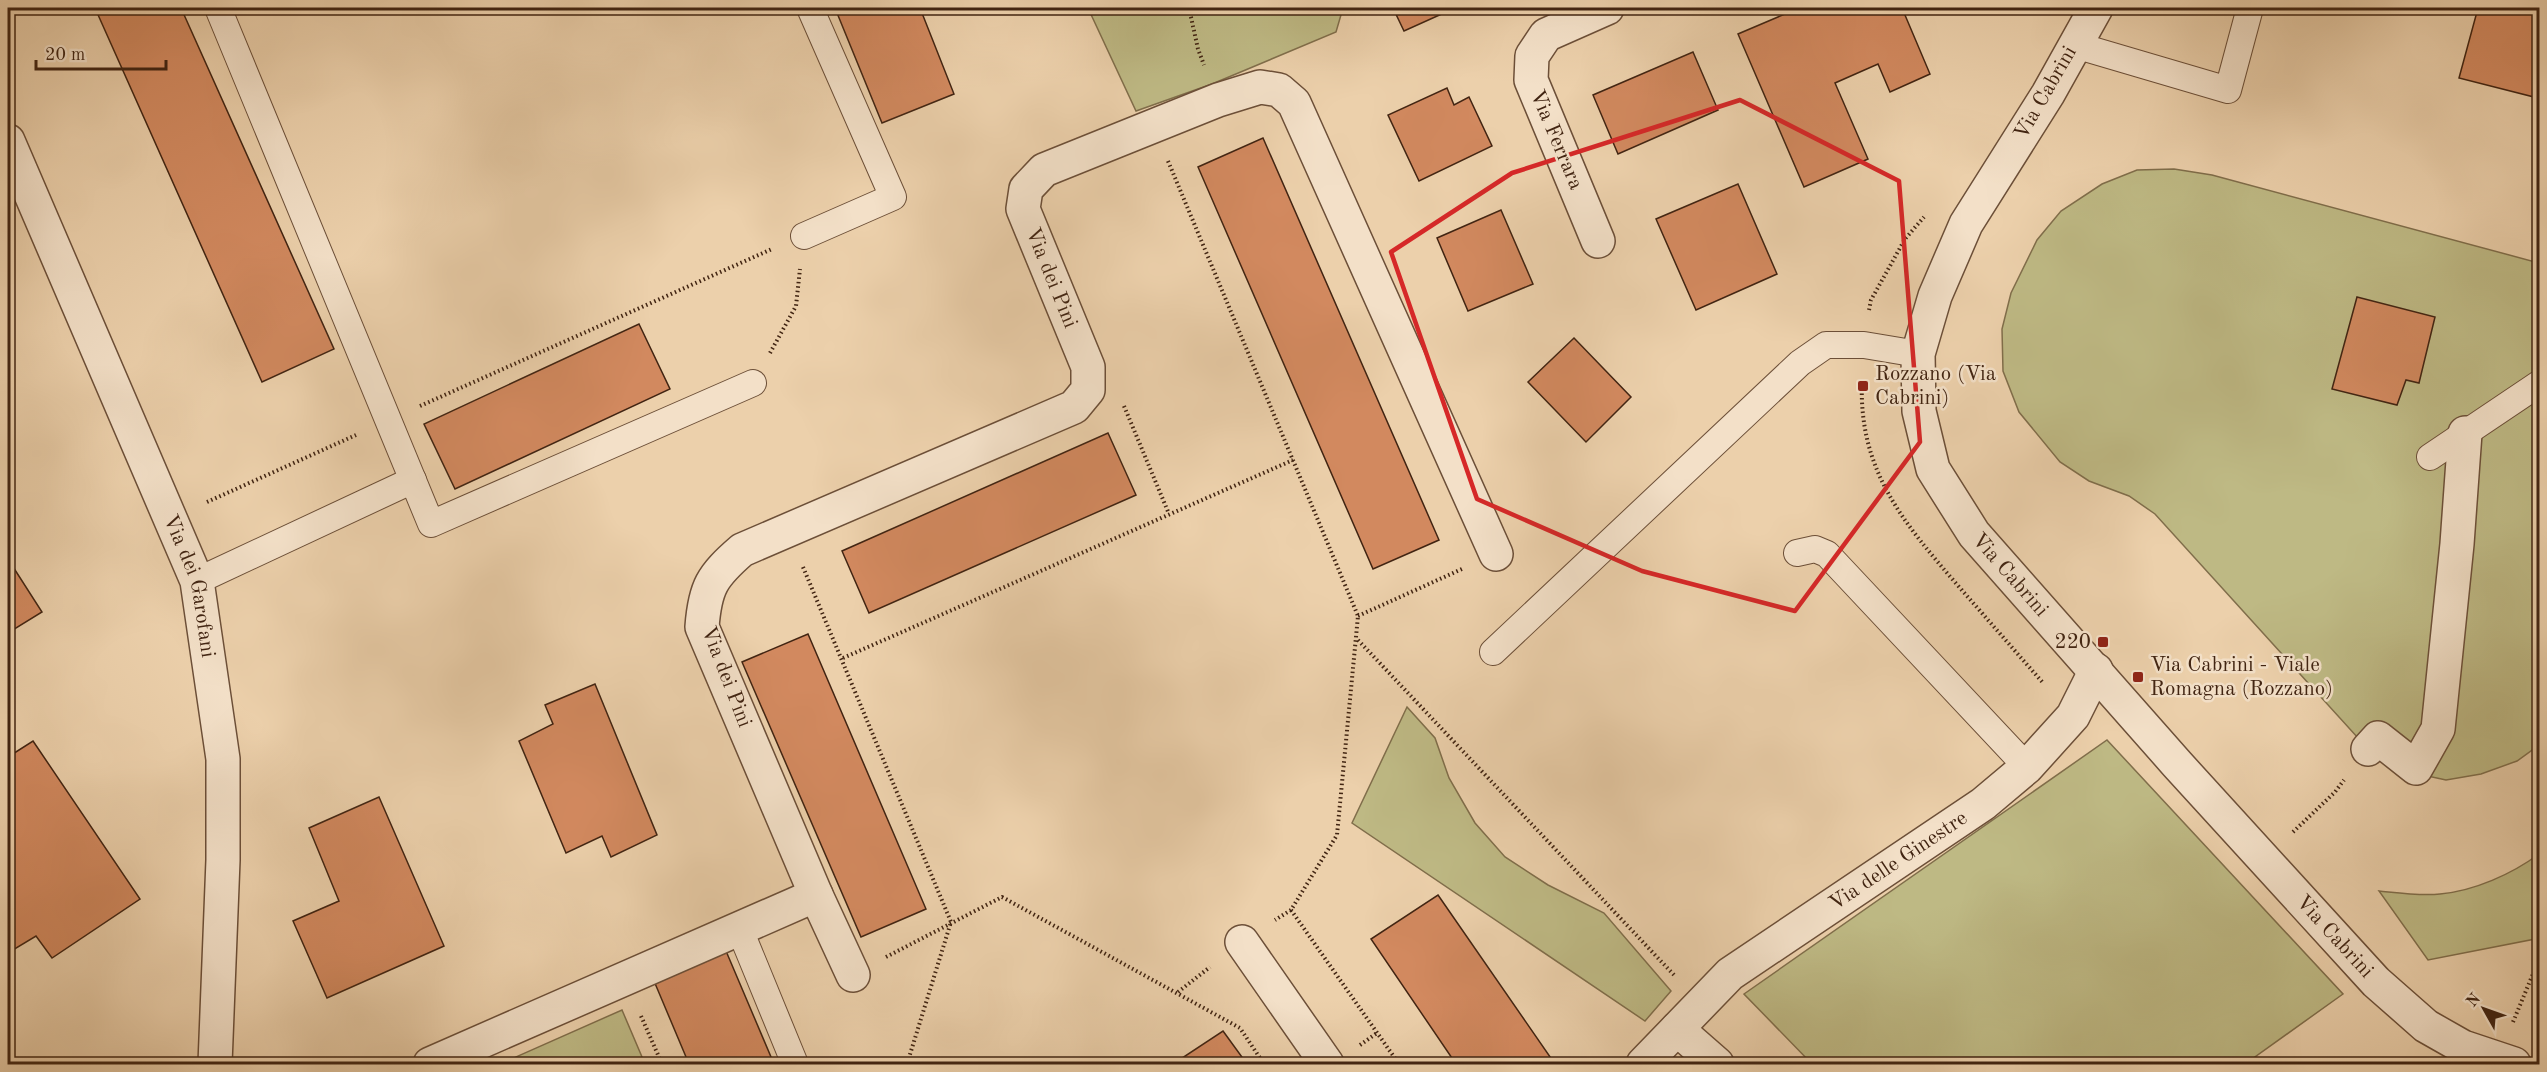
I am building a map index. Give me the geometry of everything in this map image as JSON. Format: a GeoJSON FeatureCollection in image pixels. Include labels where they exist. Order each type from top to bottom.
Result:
{"type":"FeatureCollection","features":[{"type":"Feature","properties":{"kind":"street","name":"Via Ferrara"},"geometry":{"type":"LineString","coordinates":[[1598,241],[1531,80],[1532,56],[1546,34],[1607,8]]}},
{"type":"Feature","properties":{"kind":"street","name":"Via Cabrini"},"geometry":{"type":"LineString","coordinates":[[2096,8],[2048,94],[1966,224],[1935,296],[1918,354],[1919,411],[1933,469],[1974,534],[2263,860],[2376,982],[2426,1026],[2463,1047],[2506,1062]]}},
{"type":"Feature","properties":{"kind":"street","name":"Via dei Pini"},"geometry":{"type":"LineString","coordinates":[[853,975],[816,896],[702,627],[704,600],[718,571],[742,550],[1074,407],[1088,390],[1088,367],[1023,209],[1026,189],[1044,170],[1218,100],[1260,87],[1279,90],[1294,103],[1496,554]]}},
{"type":"Feature","properties":{"kind":"street","name":"Via dei Garofani"},"geometry":{"type":"LineString","coordinates":[[8,141],[197,581],[223,759],[224,861],[215,1065]]}},
{"type":"Feature","properties":{"kind":"street"},"geometry":{"type":"LineString","coordinates":[[2368,749],[2378,738],[2416,768],[2438,729],[2457,544],[2465,433]]}},
{"type":"Feature","properties":{"kind":"street","name":"Via delle Ginestre"},"geometry":{"type":"LineString","coordinates":[[1643,1065],[1730,974],[1983,804],[2027,767],[2073,716],[2096,670]]}},
{"type":"Feature","properties":{"kind":"street"},"geometry":{"type":"LineString","coordinates":[[430,1065],[816,896]]}},
{"type":"Feature","properties":{"kind":"street"},"geometry":{"type":"LineString","coordinates":[[1242,942],[1327,1065]]}},
{"type":"Feature","properties":{"kind":"street"},"geometry":{"type":"LineString","coordinates":[[1677,1029],[1717,1065]]}},
{"type":"Feature","properties":{"kind":"lane"},"geometry":{"type":"LineString","coordinates":[[218,8],[431,524],[753,383]]}},
{"type":"Feature","properties":{"kind":"lane"},"geometry":{"type":"LineString","coordinates":[[804,236],[893,197],[810,8]]}},
{"type":"Feature","properties":{"kind":"lane"},"geometry":{"type":"LineString","coordinates":[[2075,45],[2228,90],[2250,8]]}},
{"type":"Feature","properties":{"kind":"lane"},"geometry":{"type":"LineString","coordinates":[[1493,652],[1800,363],[1826,345],[1864,345],[1918,354]]}},
{"type":"Feature","properties":{"kind":"lane"},"geometry":{"type":"LineString","coordinates":[[2430,457],[2540,383]]}},
{"type":"Feature","properties":{"kind":"lane"},"geometry":{"type":"LineString","coordinates":[[197,581],[413,480]]}},
{"type":"Feature","properties":{"kind":"lane"},"geometry":{"type":"LineString","coordinates":[[1797,553],[1815,549],[1827,554],[2027,767]]}},
{"type":"Feature","properties":{"kind":"lane"},"geometry":{"type":"LineString","coordinates":[[740,930],[795,1065]]}},
{"type":"Feature","properties":{"kind":"path"},"geometry":{"type":"LineString","coordinates":[[1189,8],[1198,49],[1218,100]]}},
{"type":"Feature","properties":{"kind":"path"},"geometry":{"type":"LineString","coordinates":[[1165,155],[1358,616],[1358,639],[1337,835],[1291,910],[1399,1065]]}},
{"type":"Feature","properties":{"kind":"path"},"geometry":{"type":"LineString","coordinates":[[170,518],[804,236]]}},
{"type":"Feature","properties":{"kind":"path"},"geometry":{"type":"LineString","coordinates":[[753,383],[796,306],[804,236]]}},
{"type":"Feature","properties":{"kind":"path"},"geometry":{"type":"LineString","coordinates":[[1088,390],[1119,394],[1169,514]]}},
{"type":"Feature","properties":{"kind":"path"},"geometry":{"type":"LineString","coordinates":[[843,658],[1293,460]]}},
{"type":"Feature","properties":{"kind":"path"},"geometry":{"type":"LineString","coordinates":[[788,532],[843,658],[951,921],[907,1065]]}},
{"type":"Feature","properties":{"kind":"path"},"geometry":{"type":"LineString","coordinates":[[1358,616],[1496,554]]}},
{"type":"Feature","properties":{"kind":"path"},"geometry":{"type":"LineString","coordinates":[[1358,639],[1702,1004]]}},
{"type":"Feature","properties":{"kind":"path"},"geometry":{"type":"LineString","coordinates":[[2263,860],[2335,792],[2368,749]]}},
{"type":"Feature","properties":{"kind":"path"},"geometry":{"type":"LineString","coordinates":[[853,975],[951,921],[1002,897],[1240,1028],[1264,1065]]}},
{"type":"Feature","properties":{"kind":"path"},"geometry":{"type":"LineString","coordinates":[[2506,1062],[2540,957]]}},
{"type":"Feature","properties":{"kind":"path"},"geometry":{"type":"LineString","coordinates":[[624,979],[662,1065]]}},
{"type":"Feature","properties":{"kind":"highlighted area"},"geometry":{"type":"Polygon","coordinates":[[[1740,100],[1899,181],[1920,442],[1795,611],[1642,571],[1477,499],[1391,252],[1512,173],[1740,100]]]}},
{"type":"Feature","properties":{"kind":"shaded area"},"geometry":{"type":"Polygon","coordinates":[[[1088,8],[1343,8],[1336,32],[1212,84],[1136,111],[1088,8]]]}},
{"type":"Feature","properties":{"kind":"shaded area"},"geometry":{"type":"Polygon","coordinates":[[[2174,169],[2212,175],[2539,263],[2539,745],[2517,761],[2481,774],[2446,780],[2409,772],[2368,749],[2155,514],[2129,496],[2089,481],[2060,462],[2019,412],[2003,371],[2002,329],[2011,293],[2037,240],[2061,211],[2102,184],[2137,170],[2174,169]]]}},
{"type":"Feature","properties":{"kind":"shaded area"},"geometry":{"type":"Polygon","coordinates":[[[1407,707],[1435,738],[1449,778],[1475,823],[1505,857],[1548,885],[1604,913],[1671,991],[1645,1021],[1352,823],[1407,707]]]}},
{"type":"Feature","properties":{"kind":"shaded area"},"geometry":{"type":"Polygon","coordinates":[[[2107,740],[2343,994],[2245,1064],[1812,1064],[1744,994],[2107,740]]]}},
{"type":"Feature","properties":{"kind":"shaded area"},"geometry":{"type":"Polygon","coordinates":[[[2539,854],[2539,924],[2535,939],[2428,960],[2379,891],[2432,895],[2466,889],[2505,875],[2539,854]]]}},
{"type":"Feature","properties":{"kind":"shaded area"},"geometry":{"type":"Polygon","coordinates":[[[622,1010],[645,1064],[500,1064],[622,1010]]]}},
{"type":"Feature","properties":{"kind":"building"},"geometry":{"type":"Polygon","coordinates":[[[95,8],[181,8],[334,349],[262,382],[95,8]]]}},
{"type":"Feature","properties":{"kind":"building"},"geometry":{"type":"Polygon","coordinates":[[[835,8],[920,8],[954,94],[882,123],[835,8]]]}},
{"type":"Feature","properties":{"kind":"building"},"geometry":{"type":"Polygon","coordinates":[[[1393,8],[1455,8],[1404,31],[1393,8]]]}},
{"type":"Feature","properties":{"kind":"building"},"geometry":{"type":"Polygon","coordinates":[[[1799,8],[1902,8],[1930,74],[1890,92],[1878,64],[1835,83],[1868,159],[1804,187],[1738,34],[1799,8]]]}},
{"type":"Feature","properties":{"kind":"building"},"geometry":{"type":"Polygon","coordinates":[[[2478,8],[2540,8],[2540,78],[2534,97],[2459,78],[2478,8]]]}},
{"type":"Feature","properties":{"kind":"building"},"geometry":{"type":"Polygon","coordinates":[[[1693,52],[1718,110],[1618,154],[1593,95],[1693,52]]]}},
{"type":"Feature","properties":{"kind":"building"},"geometry":{"type":"Polygon","coordinates":[[[1447,88],[1454,105],[1469,97],[1492,146],[1419,181],[1388,115],[1447,88]]]}},
{"type":"Feature","properties":{"kind":"building"},"geometry":{"type":"Polygon","coordinates":[[[1263,138],[1439,540],[1373,569],[1198,167],[1263,138]]]}},
{"type":"Feature","properties":{"kind":"building"},"geometry":{"type":"Polygon","coordinates":[[[1738,184],[1777,274],[1696,310],[1656,219],[1738,184]]]}},
{"type":"Feature","properties":{"kind":"building"},"geometry":{"type":"Polygon","coordinates":[[[1501,210],[1533,284],[1468,311],[1437,238],[1501,210]]]}},
{"type":"Feature","properties":{"kind":"building"},"geometry":{"type":"Polygon","coordinates":[[[2357,297],[2435,317],[2419,383],[2406,380],[2397,405],[2332,389],[2357,297]]]}},
{"type":"Feature","properties":{"kind":"building"},"geometry":{"type":"Polygon","coordinates":[[[639,324],[670,389],[455,489],[424,424],[639,324]]]}},
{"type":"Feature","properties":{"kind":"building"},"geometry":{"type":"Polygon","coordinates":[[[1574,338],[1631,397],[1586,442],[1528,382],[1574,338]]]}},
{"type":"Feature","properties":{"kind":"building"},"geometry":{"type":"Polygon","coordinates":[[[1108,433],[1136,495],[869,613],[842,551],[1108,433]]]}},
{"type":"Feature","properties":{"kind":"building"},"geometry":{"type":"Polygon","coordinates":[[[8,559],[42,612],[8,633],[8,559]]]}},
{"type":"Feature","properties":{"kind":"building"},"geometry":{"type":"Polygon","coordinates":[[[808,634],[926,909],[861,937],[742,662],[808,634]]]}},
{"type":"Feature","properties":{"kind":"building"},"geometry":{"type":"Polygon","coordinates":[[[595,684],[657,835],[611,857],[602,836],[566,853],[519,741],[553,724],[545,705],[595,684]]]}},
{"type":"Feature","properties":{"kind":"building"},"geometry":{"type":"Polygon","coordinates":[[[33,741],[140,899],[52,958],[36,936],[8,953],[8,757],[33,741]]]}},
{"type":"Feature","properties":{"kind":"building"},"geometry":{"type":"Polygon","coordinates":[[[379,797],[444,946],[327,998],[293,921],[339,901],[309,828],[379,797]]]}},
{"type":"Feature","properties":{"kind":"building"},"geometry":{"type":"Polygon","coordinates":[[[1438,895],[1555,1064],[1456,1064],[1371,939],[1438,895]]]}},
{"type":"Feature","properties":{"kind":"building"},"geometry":{"type":"Polygon","coordinates":[[[726,951],[774,1064],[689,1064],[654,981],[726,951]]]}},
{"type":"Feature","properties":{"kind":"building"},"geometry":{"type":"Polygon","coordinates":[[[1223,1031],[1247,1064],[1173,1064],[1223,1031]]]}},
{"type":"Feature","properties":{"kind":"place","name":"Rozzano (Via Cabrini)"},"geometry":{"type":"Point","coordinates":[1863,386]}},
{"type":"Feature","properties":{"kind":"place","name":"220"},"geometry":{"type":"Point","coordinates":[2103,642]}},
{"type":"Feature","properties":{"kind":"place","name":"Via Cabrini - Viale Romagna (Rozzano)"},"geometry":{"type":"Point","coordinates":[2138,677]}}]}
